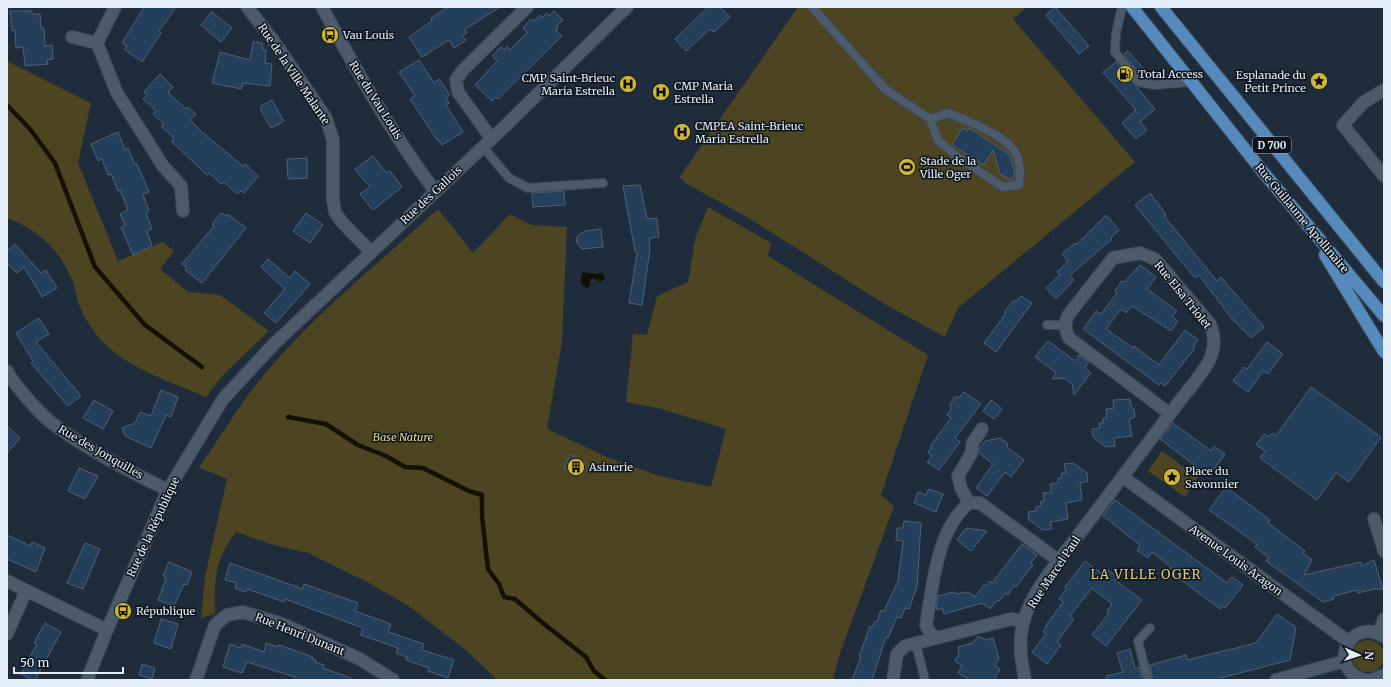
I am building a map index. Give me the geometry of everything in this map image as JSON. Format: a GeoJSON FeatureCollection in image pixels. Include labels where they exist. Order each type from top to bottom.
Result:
{"type":"FeatureCollection","features":[{"type":"Feature","properties":{"kind":"main road","name":"Rue Guillaume Apollinaire"},"geometry":{"type":"LineString","coordinates":[[1132,7],[1190,82],[1384,316]]}},
{"type":"Feature","properties":{"kind":"main road","name":"Rue Guillaume Apollinaire"},"geometry":{"type":"LineString","coordinates":[[1161,7],[1384,282]]}},
{"type":"Feature","properties":{"kind":"main road"},"geometry":{"type":"LineString","coordinates":[[1305,222],[1384,352]]}},
{"type":"Feature","properties":{"kind":"street"},"geometry":{"type":"LineString","coordinates":[[115,7],[97,43],[117,93],[163,166],[181,186],[183,211]]}},
{"type":"Feature","properties":{"kind":"street","name":"Rue de la Ville Malante"},"geometry":{"type":"LineString","coordinates":[[247,7],[273,40],[326,118],[333,140],[333,200],[335,212],[370,251]]}},
{"type":"Feature","properties":{"kind":"street","name":"Rue du Vau Louis"},"geometry":{"type":"LineString","coordinates":[[322,7],[382,112],[435,191]]}},
{"type":"Feature","properties":{"kind":"street"},"geometry":{"type":"LineString","coordinates":[[487,143],[458,92],[456,80],[462,71],[527,7]]}},
{"type":"Feature","properties":{"kind":"street","name":"Rue des Gallois"},"geometry":{"type":"LineString","coordinates":[[236,383],[370,251],[487,143],[627,7]]}},
{"type":"Feature","properties":{"kind":"street"},"geometry":{"type":"LineString","coordinates":[[72,37],[97,43]]}},
{"type":"Feature","properties":{"kind":"street"},"geometry":{"type":"LineString","coordinates":[[1384,90],[1364,102],[1343,125],[1384,176]]}},
{"type":"Feature","properties":{"kind":"street","name":"Rue Elsa Triolet"},"geometry":{"type":"LineString","coordinates":[[1065,326],[1069,314],[1113,258],[1140,252],[1154,259],[1210,324],[1215,336],[1214,348],[1209,361],[1123,477]]}},
{"type":"Feature","properties":{"kind":"street"},"geometry":{"type":"LineString","coordinates":[[1065,326],[1069,338],[1170,414]]}},
{"type":"Feature","properties":{"kind":"street","name":"Rue des Jonquilles"},"geometry":{"type":"LineString","coordinates":[[7,371],[13,383],[54,425],[99,453],[168,490]]}},
{"type":"Feature","properties":{"kind":"street","name":"Rue de la République"},"geometry":{"type":"LineString","coordinates":[[88,680],[107,630],[168,490],[223,399],[236,383]]}},
{"type":"Feature","properties":{"kind":"street"},"geometry":{"type":"LineString","coordinates":[[969,503],[961,488],[958,476],[972,454],[973,442],[982,429]]}},
{"type":"Feature","properties":{"kind":"street","name":"Rue Marcel Paul"},"geometry":{"type":"LineString","coordinates":[[1025,680],[1020,636],[1033,599],[1059,561],[1123,477]]}},
{"type":"Feature","properties":{"kind":"street","name":"Avenue Louis Aragon"},"geometry":{"type":"LineString","coordinates":[[1123,477],[1349,642]]}},
{"type":"Feature","properties":{"kind":"street"},"geometry":{"type":"LineString","coordinates":[[936,638],[930,633],[926,625],[939,554],[952,524],[962,509],[969,503],[980,503],[1059,561]]}},
{"type":"Feature","properties":{"kind":"street"},"geometry":{"type":"LineString","coordinates":[[1374,519],[1384,550]]}},
{"type":"Feature","properties":{"kind":"street"},"geometry":{"type":"LineString","coordinates":[[7,581],[107,630]]}},
{"type":"Feature","properties":{"kind":"street"},"geometry":{"type":"LineString","coordinates":[[7,634],[26,591]]}},
{"type":"Feature","properties":{"kind":"street","name":"Rue Henri Dunant"},"geometry":{"type":"LineString","coordinates":[[196,680],[215,625],[227,615],[243,612],[282,624],[360,659],[393,680]]}},
{"type":"Feature","properties":{"kind":"street"},"geometry":{"type":"LineString","coordinates":[[893,680],[897,654],[905,646],[1011,618],[1024,621]]}},
{"type":"Feature","properties":{"kind":"street"},"geometry":{"type":"LineString","coordinates":[[1366,680],[1353,675],[1345,661],[1344,654],[1349,642],[1359,634],[1366,632],[1381,636],[1384,619]]}},
{"type":"Feature","properties":{"kind":"street"},"geometry":{"type":"LineString","coordinates":[[1276,680],[1345,661]]}},
{"type":"Feature","properties":{"kind":"street"},"geometry":{"type":"LineString","coordinates":[[1371,680],[1384,675]]}},
{"type":"Feature","properties":{"kind":"lane"},"geometry":{"type":"LineString","coordinates":[[812,7],[885,89],[930,119],[938,140],[956,156],[1003,187],[1019,185],[1021,171],[1016,154],[1008,145],[990,131],[948,113],[930,119]]}},
{"type":"Feature","properties":{"kind":"lane"},"geometry":{"type":"LineString","coordinates":[[1122,7],[1116,33],[1115,52],[1139,82],[1154,84],[1190,82]]}},
{"type":"Feature","properties":{"kind":"lane"},"geometry":{"type":"LineString","coordinates":[[1169,7],[1175,26]]}},
{"type":"Feature","properties":{"kind":"lane"},"geometry":{"type":"LineString","coordinates":[[487,143],[509,178],[528,188],[602,183]]}},
{"type":"Feature","properties":{"kind":"lane"},"geometry":{"type":"LineString","coordinates":[[1047,325],[1065,326]]}},
{"type":"Feature","properties":{"kind":"lane"},"geometry":{"type":"LineString","coordinates":[[1148,680],[1138,641],[1150,628]]}},
{"type":"Feature","properties":{"kind":"lane"},"geometry":{"type":"LineString","coordinates":[[916,644],[925,680]]}},
{"type":"Feature","properties":{"kind":"green space","name":"Stade de la Ville Oger"},"geometry":{"type":"Polygon","coordinates":[[[798,7],[1027,7],[1013,19],[1135,162],[958,308],[945,337],[883,303],[747,217],[685,183],[683,179],[679,178],[798,7]]]}},
{"type":"Feature","properties":{"kind":"green space"},"geometry":{"type":"Polygon","coordinates":[[[7,61],[91,103],[78,163],[118,261],[163,242],[174,251],[160,269],[188,292],[220,295],[269,331],[222,376],[206,397],[136,366],[111,349],[100,339],[90,326],[78,302],[73,282],[68,271],[55,251],[47,242],[29,228],[7,218],[7,61]]]}},
{"type":"Feature","properties":{"kind":"green space","name":"Base Nature"},"geometry":{"type":"Polygon","coordinates":[[[708,207],[771,243],[768,256],[928,355],[881,495],[894,506],[839,656],[833,680],[497,680],[466,650],[407,605],[371,584],[308,553],[270,544],[236,532],[224,551],[217,570],[215,613],[201,619],[205,576],[227,479],[199,468],[246,398],[283,353],[325,310],[438,209],[473,253],[510,214],[531,225],[567,227],[562,342],[547,429],[609,458],[660,476],[711,487],[726,429],[658,408],[626,402],[633,334],[647,335],[657,296],[688,282],[695,239],[708,207]]]}},
{"type":"Feature","properties":{"kind":"green space"},"geometry":{"type":"Polygon","coordinates":[[[1162,451],[1198,477],[1185,497],[1148,471],[1162,451]]]}},
{"type":"Feature","properties":{"kind":"green space"},"geometry":{"type":"Polygon","coordinates":[[[1368,640],[1377,643],[1381,647],[1384,656],[1381,665],[1377,669],[1368,672],[1359,669],[1355,665],[1352,656],[1355,647],[1359,643],[1368,640]]]}},
{"type":"Feature","properties":{"kind":"shaded area"},"geometry":{"type":"Polygon","coordinates":[[[583,272],[595,274],[602,273],[605,277],[601,282],[593,278],[590,280],[590,286],[587,288],[581,284],[583,272]]]}},
{"type":"Feature","properties":{"kind":"building"},"geometry":{"type":"Polygon","coordinates":[[[144,7],[176,7],[159,31],[161,33],[142,62],[124,49],[127,46],[122,43],[144,7]]]}},
{"type":"Feature","properties":{"kind":"building"},"geometry":{"type":"Polygon","coordinates":[[[448,7],[500,7],[464,30],[467,33],[462,36],[466,40],[454,48],[449,40],[422,57],[409,37],[432,21],[431,18],[448,7]]]}},
{"type":"Feature","properties":{"kind":"building"},"geometry":{"type":"Polygon","coordinates":[[[708,7],[720,7],[730,17],[714,32],[710,29],[686,51],[675,39],[708,7]]]}},
{"type":"Feature","properties":{"kind":"building"},"geometry":{"type":"Polygon","coordinates":[[[1055,7],[1089,46],[1079,54],[1046,15],[1055,7]]]}},
{"type":"Feature","properties":{"kind":"building"},"geometry":{"type":"Polygon","coordinates":[[[10,11],[32,11],[32,14],[40,14],[41,28],[44,28],[45,46],[52,45],[53,59],[47,60],[48,64],[25,66],[23,47],[16,48],[15,30],[12,31],[10,11]]]}},
{"type":"Feature","properties":{"kind":"building"},"geometry":{"type":"Polygon","coordinates":[[[554,11],[563,20],[556,27],[558,28],[556,31],[562,36],[498,99],[496,97],[492,101],[475,85],[497,61],[492,56],[501,47],[504,50],[507,46],[510,50],[527,33],[523,28],[531,19],[534,21],[540,15],[542,18],[547,13],[549,16],[554,11]]]}},
{"type":"Feature","properties":{"kind":"building"},"geometry":{"type":"Polygon","coordinates":[[[212,12],[232,28],[221,42],[201,25],[212,12]]]}},
{"type":"Feature","properties":{"kind":"building"},"geometry":{"type":"Polygon","coordinates":[[[253,42],[262,43],[263,50],[266,50],[265,63],[272,64],[270,86],[243,83],[241,89],[212,83],[220,52],[250,60],[253,42]]]}},
{"type":"Feature","properties":{"kind":"building"},"geometry":{"type":"Polygon","coordinates":[[[1128,51],[1149,75],[1146,78],[1142,77],[1124,54],[1128,51]]]}},
{"type":"Feature","properties":{"kind":"building"},"geometry":{"type":"Polygon","coordinates":[[[419,60],[434,83],[439,79],[450,95],[446,98],[449,103],[446,105],[463,132],[442,145],[438,139],[437,140],[410,99],[415,96],[399,72],[419,60]]]}},
{"type":"Feature","properties":{"kind":"building"},"geometry":{"type":"Polygon","coordinates":[[[1116,62],[1155,109],[1140,122],[1147,130],[1136,139],[1122,123],[1136,110],[1103,72],[1116,62]]]}},
{"type":"Feature","properties":{"kind":"building"},"geometry":{"type":"Polygon","coordinates":[[[160,74],[173,87],[168,93],[186,109],[188,107],[196,114],[190,120],[243,166],[245,164],[258,176],[244,193],[241,191],[237,194],[224,182],[221,184],[209,173],[207,175],[171,141],[174,138],[161,126],[164,124],[153,114],[156,111],[143,99],[147,94],[144,92],[160,74]]]}},
{"type":"Feature","properties":{"kind":"building"},"geometry":{"type":"Polygon","coordinates":[[[272,100],[284,121],[271,128],[261,111],[261,106],[272,100]]]}},
{"type":"Feature","properties":{"kind":"building"},"geometry":{"type":"Polygon","coordinates":[[[962,128],[967,131],[969,128],[1009,154],[1014,169],[1014,175],[1011,180],[1000,174],[993,150],[984,165],[952,145],[962,128]]]}},
{"type":"Feature","properties":{"kind":"building"},"geometry":{"type":"Polygon","coordinates":[[[118,132],[125,150],[128,148],[135,165],[137,164],[149,192],[143,194],[149,211],[146,213],[152,229],[147,231],[152,246],[133,255],[121,227],[125,225],[120,214],[128,210],[120,190],[118,191],[111,174],[108,175],[102,159],[98,161],[91,144],[118,132]]]}},
{"type":"Feature","properties":{"kind":"building"},"geometry":{"type":"Polygon","coordinates":[[[373,156],[387,173],[390,171],[402,187],[373,210],[360,194],[370,187],[355,169],[373,156]]]}},
{"type":"Feature","properties":{"kind":"building"},"geometry":{"type":"Polygon","coordinates":[[[307,158],[307,178],[288,179],[287,159],[307,158]]]}},
{"type":"Feature","properties":{"kind":"building"},"geometry":{"type":"Polygon","coordinates":[[[640,185],[647,219],[657,218],[659,237],[649,238],[650,249],[642,305],[629,303],[637,254],[635,251],[623,186],[640,185]]]}},
{"type":"Feature","properties":{"kind":"building"},"geometry":{"type":"Polygon","coordinates":[[[564,191],[565,205],[533,207],[532,193],[564,191]]]}},
{"type":"Feature","properties":{"kind":"building"},"geometry":{"type":"Polygon","coordinates":[[[1150,193],[1166,215],[1164,216],[1217,281],[1221,277],[1264,327],[1251,338],[1232,319],[1199,275],[1195,278],[1135,205],[1150,193]]]}},
{"type":"Feature","properties":{"kind":"building"},"geometry":{"type":"Polygon","coordinates":[[[221,213],[227,216],[228,214],[246,228],[202,283],[185,270],[187,267],[182,264],[214,226],[212,224],[221,213]]]}},
{"type":"Feature","properties":{"kind":"building"},"geometry":{"type":"Polygon","coordinates":[[[306,213],[323,225],[310,243],[293,231],[306,213]]]}},
{"type":"Feature","properties":{"kind":"building"},"geometry":{"type":"Polygon","coordinates":[[[1106,215],[1119,230],[1111,238],[1112,239],[1070,275],[1074,280],[1056,299],[1046,288],[1060,275],[1057,272],[1068,261],[1062,254],[1075,243],[1076,245],[1106,215]]]}},
{"type":"Feature","properties":{"kind":"building"},"geometry":{"type":"Polygon","coordinates":[[[601,229],[603,247],[582,249],[576,242],[578,235],[585,231],[601,229]]]}},
{"type":"Feature","properties":{"kind":"building"},"geometry":{"type":"Polygon","coordinates":[[[15,244],[41,273],[46,270],[57,288],[42,297],[24,267],[17,273],[7,263],[7,251],[15,244]]]}},
{"type":"Feature","properties":{"kind":"building"},"geometry":{"type":"Polygon","coordinates":[[[268,259],[290,278],[295,271],[310,284],[276,323],[264,313],[285,289],[261,267],[268,259]]]}},
{"type":"Feature","properties":{"kind":"building"},"geometry":{"type":"Polygon","coordinates":[[[1140,265],[1156,277],[1147,289],[1177,311],[1172,317],[1178,321],[1171,331],[1132,306],[1126,313],[1121,309],[1106,329],[1133,348],[1134,346],[1159,365],[1185,330],[1198,340],[1193,347],[1195,348],[1165,386],[1161,383],[1159,385],[1083,329],[1096,311],[1101,314],[1117,293],[1115,291],[1122,281],[1125,282],[1140,265]]]}},
{"type":"Feature","properties":{"kind":"building"},"geometry":{"type":"Polygon","coordinates":[[[1021,296],[1032,303],[996,352],[984,343],[1006,313],[1004,312],[1014,300],[1016,302],[1021,296]]]}},
{"type":"Feature","properties":{"kind":"building"},"geometry":{"type":"Polygon","coordinates":[[[39,318],[49,334],[36,342],[81,396],[68,406],[31,363],[33,361],[16,333],[39,318]]]}},
{"type":"Feature","properties":{"kind":"building"},"geometry":{"type":"Polygon","coordinates":[[[1048,341],[1075,361],[1079,355],[1089,362],[1085,368],[1091,373],[1074,395],[1072,384],[1064,378],[1052,379],[1056,373],[1035,357],[1048,341]]]}},
{"type":"Feature","properties":{"kind":"building"},"geometry":{"type":"Polygon","coordinates":[[[1267,342],[1283,354],[1268,374],[1263,371],[1248,392],[1233,381],[1244,367],[1247,369],[1267,342]]]}},
{"type":"Feature","properties":{"kind":"building"},"geometry":{"type":"Polygon","coordinates":[[[1311,387],[1381,437],[1349,482],[1336,473],[1317,500],[1260,458],[1265,451],[1256,445],[1264,434],[1269,437],[1272,433],[1276,436],[1311,387]]]}},
{"type":"Feature","properties":{"kind":"building"},"geometry":{"type":"Polygon","coordinates":[[[161,390],[178,397],[171,417],[166,415],[151,448],[125,436],[122,428],[135,423],[140,412],[151,416],[161,390]]]}},
{"type":"Feature","properties":{"kind":"building"},"geometry":{"type":"Polygon","coordinates":[[[964,392],[981,404],[955,438],[960,442],[939,470],[927,462],[932,456],[928,453],[931,445],[951,418],[947,415],[951,409],[950,404],[955,397],[960,397],[964,392]]]}},
{"type":"Feature","properties":{"kind":"building"},"geometry":{"type":"Polygon","coordinates":[[[1130,399],[1135,417],[1129,419],[1132,436],[1114,438],[1115,446],[1106,447],[1093,437],[1092,429],[1100,428],[1099,423],[1103,423],[1103,418],[1107,418],[1106,409],[1114,408],[1113,400],[1130,399]]]}},
{"type":"Feature","properties":{"kind":"building"},"geometry":{"type":"Polygon","coordinates":[[[94,400],[113,411],[103,429],[83,418],[94,400]]]}},
{"type":"Feature","properties":{"kind":"building"},"geometry":{"type":"Polygon","coordinates":[[[991,400],[1002,409],[994,419],[983,411],[991,400]]]}},
{"type":"Feature","properties":{"kind":"building"},"geometry":{"type":"Polygon","coordinates":[[[1173,423],[1211,451],[1214,446],[1225,454],[1209,476],[1160,439],[1173,423]]]}},
{"type":"Feature","properties":{"kind":"building"},"geometry":{"type":"Polygon","coordinates":[[[7,426],[20,438],[7,453],[7,426]]]}},
{"type":"Feature","properties":{"kind":"building"},"geometry":{"type":"Polygon","coordinates":[[[1000,438],[1007,443],[1008,448],[1024,460],[1011,477],[1005,472],[987,496],[976,488],[993,464],[979,453],[979,449],[985,441],[1000,438]]]}},
{"type":"Feature","properties":{"kind":"building","name":"Asinerie"},"geometry":{"type":"Polygon","coordinates":[[[570,455],[586,463],[580,475],[564,468],[570,455]]]}},
{"type":"Feature","properties":{"kind":"building"},"geometry":{"type":"Polygon","coordinates":[[[1073,463],[1087,473],[1088,481],[1080,483],[1082,500],[1066,503],[1068,519],[1050,522],[1052,529],[1043,530],[1029,520],[1028,512],[1036,511],[1036,507],[1041,506],[1040,502],[1044,501],[1043,493],[1051,492],[1050,484],[1058,483],[1058,478],[1062,478],[1061,473],[1066,473],[1064,464],[1073,463]]]}},
{"type":"Feature","properties":{"kind":"building"},"geometry":{"type":"Polygon","coordinates":[[[79,468],[98,476],[85,499],[68,491],[79,468]]]}},
{"type":"Feature","properties":{"kind":"building"},"geometry":{"type":"Polygon","coordinates":[[[1226,487],[1270,520],[1268,523],[1305,551],[1303,553],[1312,560],[1304,575],[1361,562],[1362,566],[1374,560],[1383,589],[1374,589],[1358,593],[1357,590],[1334,596],[1334,599],[1323,602],[1266,561],[1269,558],[1255,547],[1257,544],[1209,510],[1226,487]]]}},
{"type":"Feature","properties":{"kind":"building"},"geometry":{"type":"Polygon","coordinates":[[[929,489],[943,494],[936,512],[914,503],[918,492],[926,495],[929,489]]]}},
{"type":"Feature","properties":{"kind":"building"},"geometry":{"type":"Polygon","coordinates":[[[1115,500],[1227,583],[1232,577],[1243,585],[1225,608],[1223,606],[1220,609],[1168,570],[1171,567],[1152,552],[1148,558],[1137,550],[1140,545],[1103,516],[1115,500]]]}},
{"type":"Feature","properties":{"kind":"building"},"geometry":{"type":"Polygon","coordinates":[[[904,521],[921,523],[917,587],[909,609],[905,608],[901,618],[897,617],[888,638],[886,637],[872,680],[852,680],[861,657],[859,657],[870,626],[872,627],[875,621],[877,622],[881,610],[884,611],[898,581],[903,541],[896,540],[897,528],[903,528],[904,521]]]}},
{"type":"Feature","properties":{"kind":"building"},"geometry":{"type":"Polygon","coordinates":[[[966,528],[987,531],[971,551],[957,540],[966,528]]]}},
{"type":"Feature","properties":{"kind":"building"},"geometry":{"type":"Polygon","coordinates":[[[7,535],[31,546],[32,542],[45,548],[36,572],[7,559],[7,535]]]}},
{"type":"Feature","properties":{"kind":"building"},"geometry":{"type":"Polygon","coordinates":[[[85,543],[100,549],[83,589],[67,583],[85,543]]]}},
{"type":"Feature","properties":{"kind":"building"},"geometry":{"type":"Polygon","coordinates":[[[1022,544],[1037,555],[1031,563],[1033,565],[1016,587],[1014,586],[1008,595],[1006,593],[999,601],[997,600],[990,609],[982,603],[944,614],[942,608],[936,610],[938,596],[954,592],[955,594],[968,592],[975,597],[984,585],[986,586],[990,581],[992,583],[1022,544]]]}},
{"type":"Feature","properties":{"kind":"building"},"geometry":{"type":"Polygon","coordinates":[[[1085,561],[1104,575],[1108,570],[1118,577],[1115,580],[1142,600],[1106,646],[1092,635],[1109,613],[1107,612],[1112,604],[1092,588],[1070,616],[1074,619],[1057,642],[1061,645],[1047,664],[1032,652],[1046,634],[1043,632],[1046,628],[1045,627],[1063,602],[1059,599],[1067,588],[1065,587],[1085,561]]]}},
{"type":"Feature","properties":{"kind":"building"},"geometry":{"type":"Polygon","coordinates":[[[169,562],[192,572],[187,585],[184,584],[174,606],[158,600],[166,578],[163,576],[169,562]]]}},
{"type":"Feature","properties":{"kind":"building"},"geometry":{"type":"Polygon","coordinates":[[[230,563],[303,589],[304,584],[358,603],[355,611],[391,624],[388,632],[424,644],[422,650],[454,660],[448,678],[428,671],[429,668],[406,660],[407,657],[396,653],[398,648],[361,635],[363,628],[285,599],[284,602],[247,589],[246,592],[235,588],[237,583],[225,580],[230,563]]]}},
{"type":"Feature","properties":{"kind":"building"},"geometry":{"type":"Polygon","coordinates":[[[1277,614],[1296,627],[1290,660],[1221,678],[1221,680],[1153,680],[1150,665],[1186,655],[1187,660],[1256,643],[1277,614]]]}},
{"type":"Feature","properties":{"kind":"building"},"geometry":{"type":"Polygon","coordinates":[[[161,619],[178,624],[171,649],[154,643],[161,619]]]}},
{"type":"Feature","properties":{"kind":"building"},"geometry":{"type":"Polygon","coordinates":[[[45,623],[61,632],[35,680],[32,680],[21,674],[37,644],[34,643],[45,623]]]}},
{"type":"Feature","properties":{"kind":"building"},"geometry":{"type":"Polygon","coordinates":[[[978,636],[986,640],[993,638],[999,659],[995,666],[1000,669],[994,680],[970,680],[958,673],[962,666],[955,661],[959,653],[958,647],[973,643],[978,636]]]}},
{"type":"Feature","properties":{"kind":"building"},"geometry":{"type":"Polygon","coordinates":[[[266,643],[278,647],[279,645],[313,657],[312,659],[316,660],[315,662],[324,665],[323,668],[351,678],[351,680],[294,680],[295,677],[247,662],[242,673],[223,667],[230,644],[241,648],[242,644],[264,652],[266,643]]]}},
{"type":"Feature","properties":{"kind":"building"},"geometry":{"type":"Polygon","coordinates":[[[1130,649],[1135,669],[1139,667],[1142,680],[1107,680],[1106,676],[1123,672],[1117,653],[1130,649]]]}},
{"type":"Feature","properties":{"kind":"building"},"geometry":{"type":"Polygon","coordinates":[[[142,664],[155,668],[152,679],[139,675],[142,664]]]}},
{"type":"Feature","properties":{"kind":"waterway"},"geometry":{"type":"LineString","coordinates":[[7,105],[30,129],[55,163],[95,267],[145,325],[202,367]]}},
{"type":"Feature","properties":{"kind":"waterway"},"geometry":{"type":"LineString","coordinates":[[288,417],[326,424],[358,445],[386,456],[405,467],[423,468],[469,491],[482,495],[482,516],[488,569],[499,584],[504,597],[515,599],[586,657],[594,671],[605,680]]}},
{"type":"Feature","properties":{"kind":"place","name":"Vau Louis"},"geometry":{"type":"Point","coordinates":[330,35]}},
{"type":"Feature","properties":{"kind":"place","name":"Total Access"},"geometry":{"type":"Point","coordinates":[1125,74]}},
{"type":"Feature","properties":{"kind":"place","name":"Esplanade du Petit Prince"},"geometry":{"type":"Point","coordinates":[1319,81]}},
{"type":"Feature","properties":{"kind":"place","name":"CMP Saint-Brieuc Maria Estrella"},"geometry":{"type":"Point","coordinates":[628,84]}},
{"type":"Feature","properties":{"kind":"place","name":"CMP Maria Estrella"},"geometry":{"type":"Point","coordinates":[661,92]}},
{"type":"Feature","properties":{"kind":"place","name":"CMPEA Saint-Brieuc Maria Estrella"},"geometry":{"type":"Point","coordinates":[682,132]}},
{"type":"Feature","properties":{"kind":"place","name":"Stade de la Ville Oger"},"geometry":{"type":"Point","coordinates":[907,167]}},
{"type":"Feature","properties":{"kind":"place","name":"Asinerie"},"geometry":{"type":"Point","coordinates":[576,467]}},
{"type":"Feature","properties":{"kind":"place","name":"Place du Savonnier"},"geometry":{"type":"Point","coordinates":[1172,477]}},
{"type":"Feature","properties":{"kind":"place","name":"République"},"geometry":{"type":"Point","coordinates":[123,611]}},
{"type":"Feature","properties":{"kind":"district","name":"LA VILLE OGER"},"geometry":{"type":"Point","coordinates":[1146,574]}}]}
